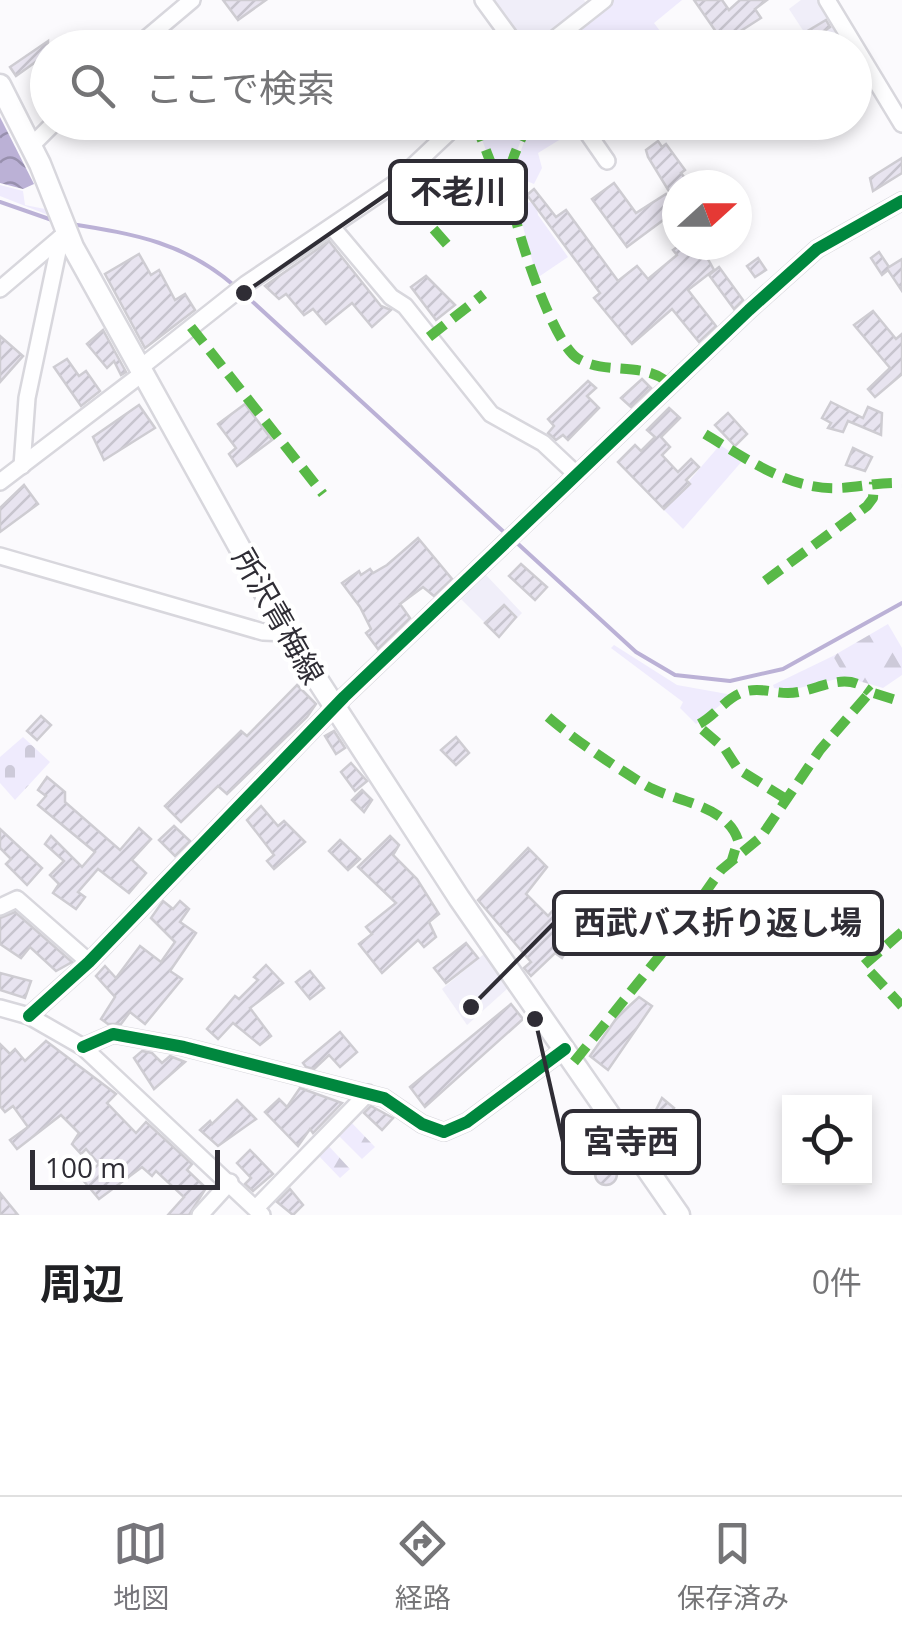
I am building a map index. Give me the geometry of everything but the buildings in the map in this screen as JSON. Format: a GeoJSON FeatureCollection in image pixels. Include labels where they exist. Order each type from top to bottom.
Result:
{"type":"FeatureCollection","features":[{"type":"Feature","properties":{"kind":"main road","name":"所沢青梅線"},"geometry":{"type":"LineString","coordinates":[[0,85],[32,145],[62,228],[287,633],[333,708],[679,1215]]}},
{"type":"Feature","properties":{"kind":"street"},"geometry":{"type":"LineString","coordinates":[[156,30],[192,0]]}},
{"type":"Feature","properties":{"kind":"street"},"geometry":{"type":"LineString","coordinates":[[483,0],[505,30]]}},
{"type":"Feature","properties":{"kind":"street"},"geometry":{"type":"LineString","coordinates":[[567,30],[604,0]]}},
{"type":"Feature","properties":{"kind":"street"},"geometry":{"type":"LineString","coordinates":[[826,0],[844,30]]}},
{"type":"Feature","properties":{"kind":"street"},"geometry":{"type":"LineString","coordinates":[[872,75],[902,124]]}},
{"type":"Feature","properties":{"kind":"street"},"geometry":{"type":"LineString","coordinates":[[32,145],[37,140]]}},
{"type":"Feature","properties":{"kind":"street"},"geometry":{"type":"LineString","coordinates":[[0,482],[240,288],[394,184],[441,140]]}},
{"type":"Feature","properties":{"kind":"street"},"geometry":{"type":"LineString","coordinates":[[592,140],[607,161]]}},
{"type":"Feature","properties":{"kind":"street"},"geometry":{"type":"LineString","coordinates":[[29,1016],[89,962],[333,708],[817,249],[902,202]]}},
{"type":"Feature","properties":{"kind":"street"},"geometry":{"type":"LineString","coordinates":[[332,227],[391,296],[405,306],[491,414],[544,443],[576,474]]}},
{"type":"Feature","properties":{"kind":"street"},"geometry":{"type":"LineString","coordinates":[[0,289],[62,228]]}},
{"type":"Feature","properties":{"kind":"street"},"geometry":{"type":"LineString","coordinates":[[22,466],[26,398],[62,228]]}},
{"type":"Feature","properties":{"kind":"street"},"geometry":{"type":"LineString","coordinates":[[0,556],[263,632],[287,633]]}},
{"type":"Feature","properties":{"kind":"street"},"geometry":{"type":"LineString","coordinates":[[0,907],[17,898],[89,962]]}},
{"type":"Feature","properties":{"kind":"street"},"geometry":{"type":"LineString","coordinates":[[0,1008],[29,1016],[83,1047],[258,1212],[368,1093]]}},
{"type":"Feature","properties":{"kind":"street"},"geometry":{"type":"LineString","coordinates":[[83,1047],[114,1034],[368,1093],[444,1132],[467,1122],[565,1049]]}},
{"type":"Feature","properties":{"kind":"street"},"geometry":{"type":"LineString","coordinates":[[200,1215],[230,1182]]}},
{"type":"Feature","properties":{"kind":"shaded area"},"geometry":{"type":"Polygon","coordinates":[[[492,0],[584,0],[588,6],[556,30],[514,30],[492,0]]]}},
{"type":"Feature","properties":{"kind":"shaded area"},"geometry":{"type":"Polygon","coordinates":[[[801,0],[821,0],[840,30],[803,30],[789,9],[801,0]]]}},
{"type":"Feature","properties":{"kind":"shaded area"},"geometry":{"type":"Polygon","coordinates":[[[486,575],[522,613],[499,637],[461,599],[486,575]]]}},
{"type":"Feature","properties":{"kind":"shaded area"},"geometry":{"type":"Polygon","coordinates":[[[484,954],[508,988],[467,1025],[442,989],[484,954]]]}},
{"type":"Feature","properties":{"kind":"green space"},"geometry":{"type":"Polygon","coordinates":[[[613,0],[682,0],[654,23],[659,30],[579,30],[613,0]]]}},
{"type":"Feature","properties":{"kind":"green space"},"geometry":{"type":"Polygon","coordinates":[[[482,140],[521,140],[507,179],[513,202],[500,189],[482,140]]]}},
{"type":"Feature","properties":{"kind":"green space"},"geometry":{"type":"Polygon","coordinates":[[[525,140],[559,140],[538,153],[542,168],[534,184],[512,175],[525,140]]]}},
{"type":"Feature","properties":{"kind":"green space"},"geometry":{"type":"Polygon","coordinates":[[[0,185],[23,191],[25,205],[50,210],[53,217],[0,196],[0,185]]]}},
{"type":"Feature","properties":{"kind":"green space"},"geometry":{"type":"Polygon","coordinates":[[[536,201],[538,215],[568,257],[537,278],[517,205],[536,201]]]}},
{"type":"Feature","properties":{"kind":"green space"},"geometry":{"type":"Polygon","coordinates":[[[720,445],[743,460],[683,529],[664,510],[720,445]]]}},
{"type":"Feature","properties":{"kind":"green space"},"geometry":{"type":"Polygon","coordinates":[[[888,624],[902,648],[902,675],[883,688],[845,677],[833,656],[888,624]]]}},
{"type":"Feature","properties":{"kind":"green space"},"geometry":{"type":"Polygon","coordinates":[[[614,645],[677,685],[733,695],[696,724],[680,708],[683,702],[611,648],[614,645]]]}},
{"type":"Feature","properties":{"kind":"green space"},"geometry":{"type":"Polygon","coordinates":[[[833,656],[845,677],[791,690],[774,688],[773,685],[833,656]]]}},
{"type":"Feature","properties":{"kind":"green space"},"geometry":{"type":"Polygon","coordinates":[[[23,737],[50,762],[15,800],[0,783],[0,757],[23,737]]]}},
{"type":"Feature","properties":{"kind":"green space"},"geometry":{"type":"Polygon","coordinates":[[[349,1120],[375,1147],[362,1159],[336,1133],[349,1120]]]}},
{"type":"Feature","properties":{"kind":"green space"},"geometry":{"type":"Polygon","coordinates":[[[326,1143],[350,1169],[340,1178],[316,1153],[326,1143]]]}},
{"type":"Feature","properties":{"kind":"water"},"geometry":{"type":"Polygon","coordinates":[[[0,117],[34,184],[23,189],[0,183],[0,117]]]}},
{"type":"Feature","properties":{"kind":"waterway"},"geometry":{"type":"LineString","coordinates":[[0,202],[52,220]]}},
{"type":"Feature","properties":{"kind":"waterway"},"geometry":{"type":"LineString","coordinates":[[71,224],[179,250],[236,287]]}},
{"type":"Feature","properties":{"kind":"waterway"},"geometry":{"type":"LineString","coordinates":[[243,293],[505,533]]}},
{"type":"Feature","properties":{"kind":"waterway"},"geometry":{"type":"LineString","coordinates":[[517,543],[636,652],[675,675],[730,681],[783,669],[902,603]]}},
{"type":"Feature","properties":{"kind":"marked path"},"geometry":{"type":"LineString","coordinates":[[482,140],[504,197]]}},
{"type":"Feature","properties":{"kind":"marked path"},"geometry":{"type":"LineString","coordinates":[[521,140],[509,174],[510,198],[544,303],[567,347],[587,363],[644,371],[665,380]]}},
{"type":"Feature","properties":{"kind":"marked path"},"geometry":{"type":"LineString","coordinates":[[394,184],[451,249]]}},
{"type":"Feature","properties":{"kind":"marked path"},"geometry":{"type":"LineString","coordinates":[[429,337],[484,294]]}},
{"type":"Feature","properties":{"kind":"marked path"},"geometry":{"type":"LineString","coordinates":[[191,327],[323,494]]}},
{"type":"Feature","properties":{"kind":"marked path"},"geometry":{"type":"LineString","coordinates":[[705,434],[769,471],[804,484],[840,488],[902,483]]}},
{"type":"Feature","properties":{"kind":"marked path"},"geometry":{"type":"LineString","coordinates":[[765,581],[867,506],[873,498],[874,482]]}},
{"type":"Feature","properties":{"kind":"marked path"},"geometry":{"type":"LineString","coordinates":[[786,799],[738,769],[725,749],[697,725],[747,691],[799,692],[851,682],[870,692]]}},
{"type":"Feature","properties":{"kind":"marked path"},"geometry":{"type":"LineString","coordinates":[[574,1062],[666,948],[721,870],[761,837],[820,750],[870,692],[902,702]]}},
{"type":"Feature","properties":{"kind":"marked path"},"geometry":{"type":"LineString","coordinates":[[548,717],[645,785],[698,805],[722,819],[738,840],[732,860]]}},
{"type":"Feature","properties":{"kind":"marked path"},"geometry":{"type":"LineString","coordinates":[[902,932],[864,965],[902,1006]]}},
{"type":"Feature","properties":{"kind":"cycle path"},"geometry":{"type":"LineString","coordinates":[[29,1016],[89,962],[344,697],[749,310],[817,249],[902,201]]}},
{"type":"Feature","properties":{"kind":"cycle path"},"geometry":{"type":"LineString","coordinates":[[83,1047],[113,1034],[184,1047],[384,1098],[422,1124],[444,1132],[467,1122],[565,1049]]}},
{"type":"Feature","properties":{"kind":"place","name":"不老川"},"geometry":{"type":"Point","coordinates":[244,293]}},
{"type":"Feature","properties":{"kind":"place","name":"西武バス折り返し場"},"geometry":{"type":"Point","coordinates":[471,1007]}},
{"type":"Feature","properties":{"kind":"place","name":"宮寺西"},"geometry":{"type":"Point","coordinates":[535,1019]}}]}
